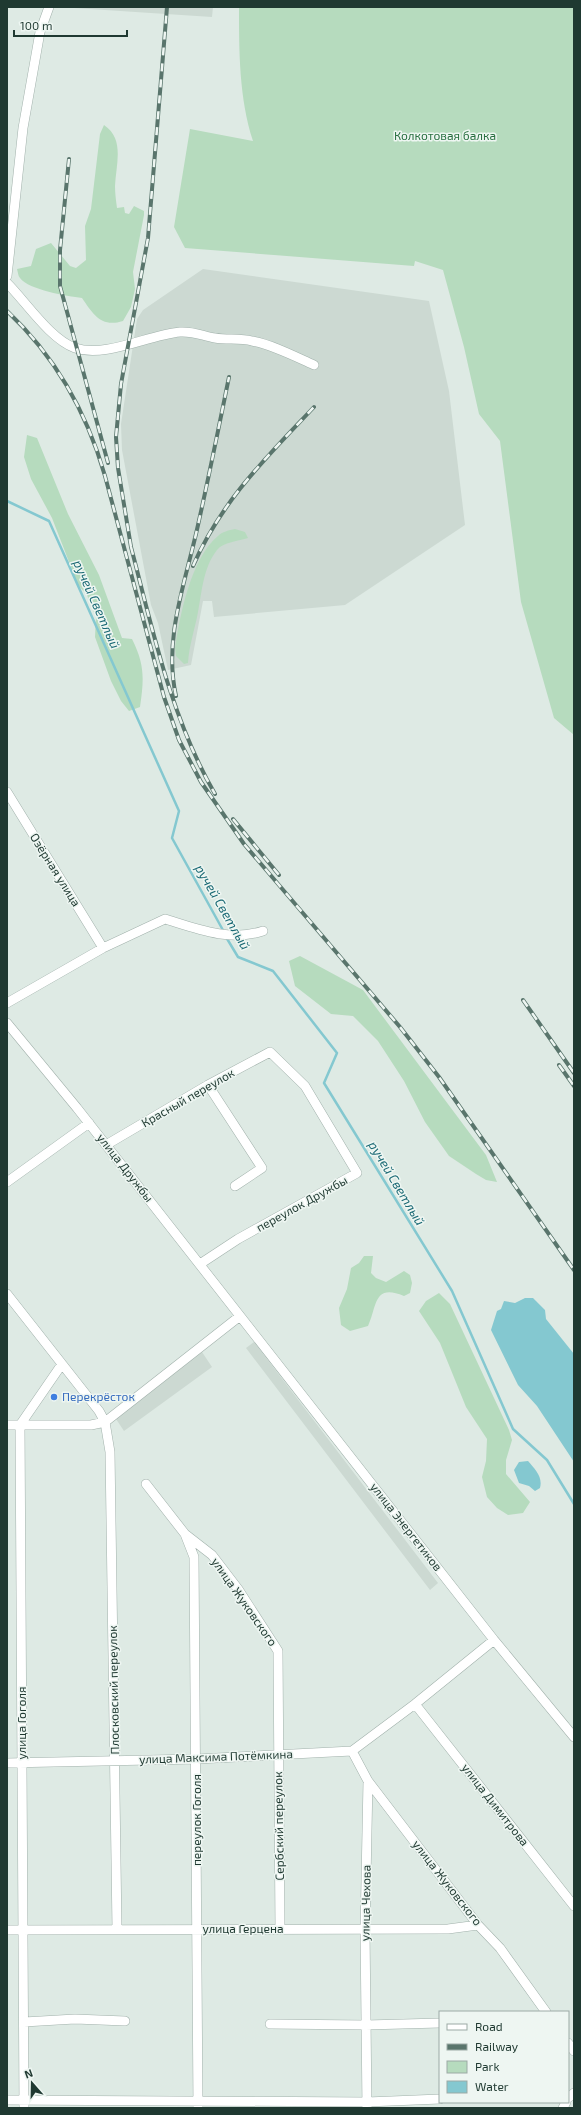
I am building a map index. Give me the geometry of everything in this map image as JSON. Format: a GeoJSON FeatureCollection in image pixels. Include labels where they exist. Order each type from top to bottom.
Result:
{"type":"FeatureCollection","features":[{"type":"Feature","properties":{"kind":"street"},"geometry":{"type":"LineString","coordinates":[[7,276],[23,128],[40,32],[48,7]]}},
{"type":"Feature","properties":{"kind":"street"},"geometry":{"type":"LineString","coordinates":[[7,283],[56,336],[76,348],[105,348],[167,334],[182,332],[198,333],[214,338],[250,340],[266,344],[314,365]]}},
{"type":"Feature","properties":{"kind":"street","name":"Озёрная улица"},"geometry":{"type":"LineString","coordinates":[[7,792],[103,948]]}},
{"type":"Feature","properties":{"kind":"street"},"geometry":{"type":"LineString","coordinates":[[7,1003],[103,948],[165,919],[220,934],[251,935],[263,931]]}},
{"type":"Feature","properties":{"kind":"street","name":"улица Дружбы"},"geometry":{"type":"LineString","coordinates":[[7,1023],[89,1123],[240,1316]]}},
{"type":"Feature","properties":{"kind":"street","name":"Красный переулок"},"geometry":{"type":"LineString","coordinates":[[106,1145],[208,1085],[270,1052]]}},
{"type":"Feature","properties":{"kind":"street","name":"переулок Дружбы"},"geometry":{"type":"LineString","coordinates":[[200,1264],[238,1239],[357,1173],[305,1086],[270,1052]]}},
{"type":"Feature","properties":{"kind":"street"},"geometry":{"type":"LineString","coordinates":[[208,1085],[262,1168],[235,1186]]}},
{"type":"Feature","properties":{"kind":"street"},"geometry":{"type":"LineString","coordinates":[[7,1182],[89,1123]]}},
{"type":"Feature","properties":{"kind":"street"},"geometry":{"type":"LineString","coordinates":[[7,1294],[99,1411],[105,1422]]}},
{"type":"Feature","properties":{"kind":"street"},"geometry":{"type":"LineString","coordinates":[[7,1425],[91,1425],[105,1422],[240,1316]]}},
{"type":"Feature","properties":{"kind":"street","name":"улица Энергетиков"},"geometry":{"type":"LineString","coordinates":[[240,1316],[494,1640],[574,1737]]}},
{"type":"Feature","properties":{"kind":"street"},"geometry":{"type":"LineString","coordinates":[[20,1425],[62,1364]]}},
{"type":"Feature","properties":{"kind":"street","name":"Плосковский переулок"},"geometry":{"type":"LineString","coordinates":[[105,1422],[110,1452],[117,1929]]}},
{"type":"Feature","properties":{"kind":"street","name":"улица Гоголя"},"geometry":{"type":"LineString","coordinates":[[20,1425],[24,2104]]}},
{"type":"Feature","properties":{"kind":"street","name":"улица Жуковского"},"geometry":{"type":"LineString","coordinates":[[146,1484],[185,1534],[212,1555],[238,1589],[278,1651]]}},
{"type":"Feature","properties":{"kind":"street","name":"переулок Гоголя"},"geometry":{"type":"LineString","coordinates":[[185,1534],[194,1557],[197,1759],[198,2105]]}},
{"type":"Feature","properties":{"kind":"street"},"geometry":{"type":"LineString","coordinates":[[352,1751],[415,1704],[494,1640]]}},
{"type":"Feature","properties":{"kind":"street","name":"Сербский переулок"},"geometry":{"type":"LineString","coordinates":[[278,1651],[280,1929]]}},
{"type":"Feature","properties":{"kind":"street","name":"улица Димитрова"},"geometry":{"type":"LineString","coordinates":[[415,1704],[574,1906]]}},
{"type":"Feature","properties":{"kind":"street","name":"улица Максима Потёмкина"},"geometry":{"type":"LineString","coordinates":[[7,1762],[197,1759],[352,1751]]}},
{"type":"Feature","properties":{"kind":"street","name":"улица Жуковского"},"geometry":{"type":"LineString","coordinates":[[352,1751],[368,1781],[478,1925],[500,1948],[545,2011]]}},
{"type":"Feature","properties":{"kind":"street","name":"улица Чехова"},"geometry":{"type":"LineString","coordinates":[[367,2105],[365,1930],[368,1781]]}},
{"type":"Feature","properties":{"kind":"street","name":"улица Герцена"},"geometry":{"type":"LineString","coordinates":[[7,1930],[365,1930],[448,1929],[478,1925]]}},
{"type":"Feature","properties":{"kind":"street"},"geometry":{"type":"LineString","coordinates":[[24,2022],[76,2019],[125,2021]]}},
{"type":"Feature","properties":{"kind":"street"},"geometry":{"type":"LineString","coordinates":[[270,2024],[366,2025],[439,2023]]}},
{"type":"Feature","properties":{"kind":"street"},"geometry":{"type":"LineString","coordinates":[[7,2100],[24,2104],[367,2105],[439,2099]]}},
{"type":"Feature","properties":{"kind":"shaded area"},"geometry":{"type":"Polygon","coordinates":[[[59,7],[213,7],[212,17],[59,7]]]}},
{"type":"Feature","properties":{"kind":"shaded area"},"geometry":{"type":"Polygon","coordinates":[[[203,269],[429,301],[449,391],[465,525],[345,605],[214,617],[212,601],[203,601],[191,665],[168,670],[158,623],[151,605],[122,450],[121,424],[137,319],[143,310],[203,269]]]}},
{"type":"Feature","properties":{"kind":"shaded area"},"geometry":{"type":"Polygon","coordinates":[[[254,1342],[438,1583],[430,1590],[246,1348],[254,1342]]]}},
{"type":"Feature","properties":{"kind":"shaded area"},"geometry":{"type":"Polygon","coordinates":[[[202,1352],[212,1367],[124,1431],[114,1416],[202,1352]]]}},
{"type":"Feature","properties":{"kind":"green space","name":"Колкотовая балка"},"geometry":{"type":"Polygon","coordinates":[[[239,7],[574,7],[574,735],[554,718],[521,602],[500,441],[479,414],[464,347],[443,270],[415,261],[414,266],[185,248],[174,227],[190,129],[253,141],[248,125],[242,91],[239,7]]]}},
{"type":"Feature","properties":{"kind":"green space"},"geometry":{"type":"Polygon","coordinates":[[[104,125],[115,137],[117,145],[118,152],[115,194],[117,208],[124,207],[125,213],[129,214],[134,206],[144,211],[133,272],[135,289],[131,307],[123,321],[115,323],[109,323],[98,318],[82,298],[49,292],[31,286],[20,278],[17,269],[31,266],[36,249],[51,243],[70,266],[76,268],[86,260],[85,226],[91,209],[100,134],[104,125]]]}},
{"type":"Feature","properties":{"kind":"green space"},"geometry":{"type":"Polygon","coordinates":[[[27,435],[37,438],[68,514],[99,575],[122,638],[132,639],[136,648],[141,665],[143,680],[140,707],[129,711],[121,701],[111,681],[95,637],[96,617],[87,595],[78,585],[52,518],[31,479],[24,457],[27,435]]]}},
{"type":"Feature","properties":{"kind":"green space"},"geometry":{"type":"Polygon","coordinates":[[[235,529],[245,532],[248,538],[223,545],[212,557],[204,580],[188,663],[184,664],[176,656],[175,648],[188,588],[194,572],[209,546],[218,536],[222,533],[235,529]]]}},
{"type":"Feature","properties":{"kind":"green space"},"geometry":{"type":"Polygon","coordinates":[[[300,956],[363,990],[486,1155],[497,1182],[486,1180],[449,1156],[425,1122],[404,1081],[378,1041],[353,1016],[331,1014],[295,986],[289,961],[300,956]]]}},
{"type":"Feature","properties":{"kind":"green space"},"geometry":{"type":"Polygon","coordinates":[[[364,1256],[373,1256],[371,1273],[376,1278],[386,1282],[404,1271],[410,1275],[412,1283],[410,1293],[404,1296],[394,1293],[381,1295],[375,1305],[368,1326],[350,1331],[341,1325],[339,1308],[347,1289],[351,1268],[359,1263],[364,1256]]]}},
{"type":"Feature","properties":{"kind":"green space"},"geometry":{"type":"Polygon","coordinates":[[[439,1293],[450,1304],[509,1430],[512,1440],[506,1460],[506,1474],[530,1502],[523,1513],[508,1515],[497,1508],[487,1497],[482,1477],[486,1461],[487,1439],[466,1407],[440,1343],[419,1311],[426,1301],[439,1293]]]}},
{"type":"Feature","properties":{"kind":"water"},"geometry":{"type":"Polygon","coordinates":[[[525,1298],[533,1298],[545,1310],[546,1319],[574,1354],[574,1462],[537,1406],[518,1385],[491,1330],[497,1311],[501,1309],[504,1301],[515,1303],[525,1298]]]}},
{"type":"Feature","properties":{"kind":"water"},"geometry":{"type":"Polygon","coordinates":[[[528,1461],[538,1473],[541,1484],[540,1488],[535,1491],[529,1486],[519,1483],[514,1470],[519,1462],[528,1461]]]}},
{"type":"Feature","properties":{"kind":"waterway","name":"ручей Светлый"},"geometry":{"type":"LineString","coordinates":[[7,501],[49,521],[179,811],[172,838],[224,932]]}},
{"type":"Feature","properties":{"kind":"waterway","name":"ручей Светлый"},"geometry":{"type":"LineString","coordinates":[[226,937],[238,957],[273,971],[337,1053],[324,1083],[452,1291],[513,1429],[547,1460],[574,1504]]}},
{"type":"Feature","properties":{"kind":"railway"},"geometry":{"type":"LineString","coordinates":[[131,547],[118,468],[116,437],[121,384],[148,238],[167,7]]}},
{"type":"Feature","properties":{"kind":"railway"},"geometry":{"type":"LineString","coordinates":[[69,159],[60,250],[60,286],[108,463]]}},
{"type":"Feature","properties":{"kind":"railway"},"geometry":{"type":"LineString","coordinates":[[7,311],[24,328],[54,366],[79,408],[89,430],[105,476],[164,697],[179,740],[201,782],[244,844],[400,1027],[439,1077],[574,1270]]}},
{"type":"Feature","properties":{"kind":"railway"},"geometry":{"type":"LineString","coordinates":[[176,696],[172,653],[174,631],[182,588],[202,507],[229,377]]}},
{"type":"Feature","properties":{"kind":"railway"},"geometry":{"type":"LineString","coordinates":[[193,566],[217,520],[231,500],[262,462],[314,407]]}},
{"type":"Feature","properties":{"kind":"railway"},"geometry":{"type":"LineString","coordinates":[[131,547],[156,642],[175,705],[186,735],[215,794]]}},
{"type":"Feature","properties":{"kind":"railway"},"geometry":{"type":"LineString","coordinates":[[233,819],[279,875]]}},
{"type":"Feature","properties":{"kind":"railway"},"geometry":{"type":"LineString","coordinates":[[523,1000],[574,1073]]}},
{"type":"Feature","properties":{"kind":"railway"},"geometry":{"type":"LineString","coordinates":[[559,1065],[574,1086]]}},
{"type":"Feature","properties":{"kind":"place","name":"Перекрёсток"},"geometry":{"type":"Point","coordinates":[54,1397]}}]}
